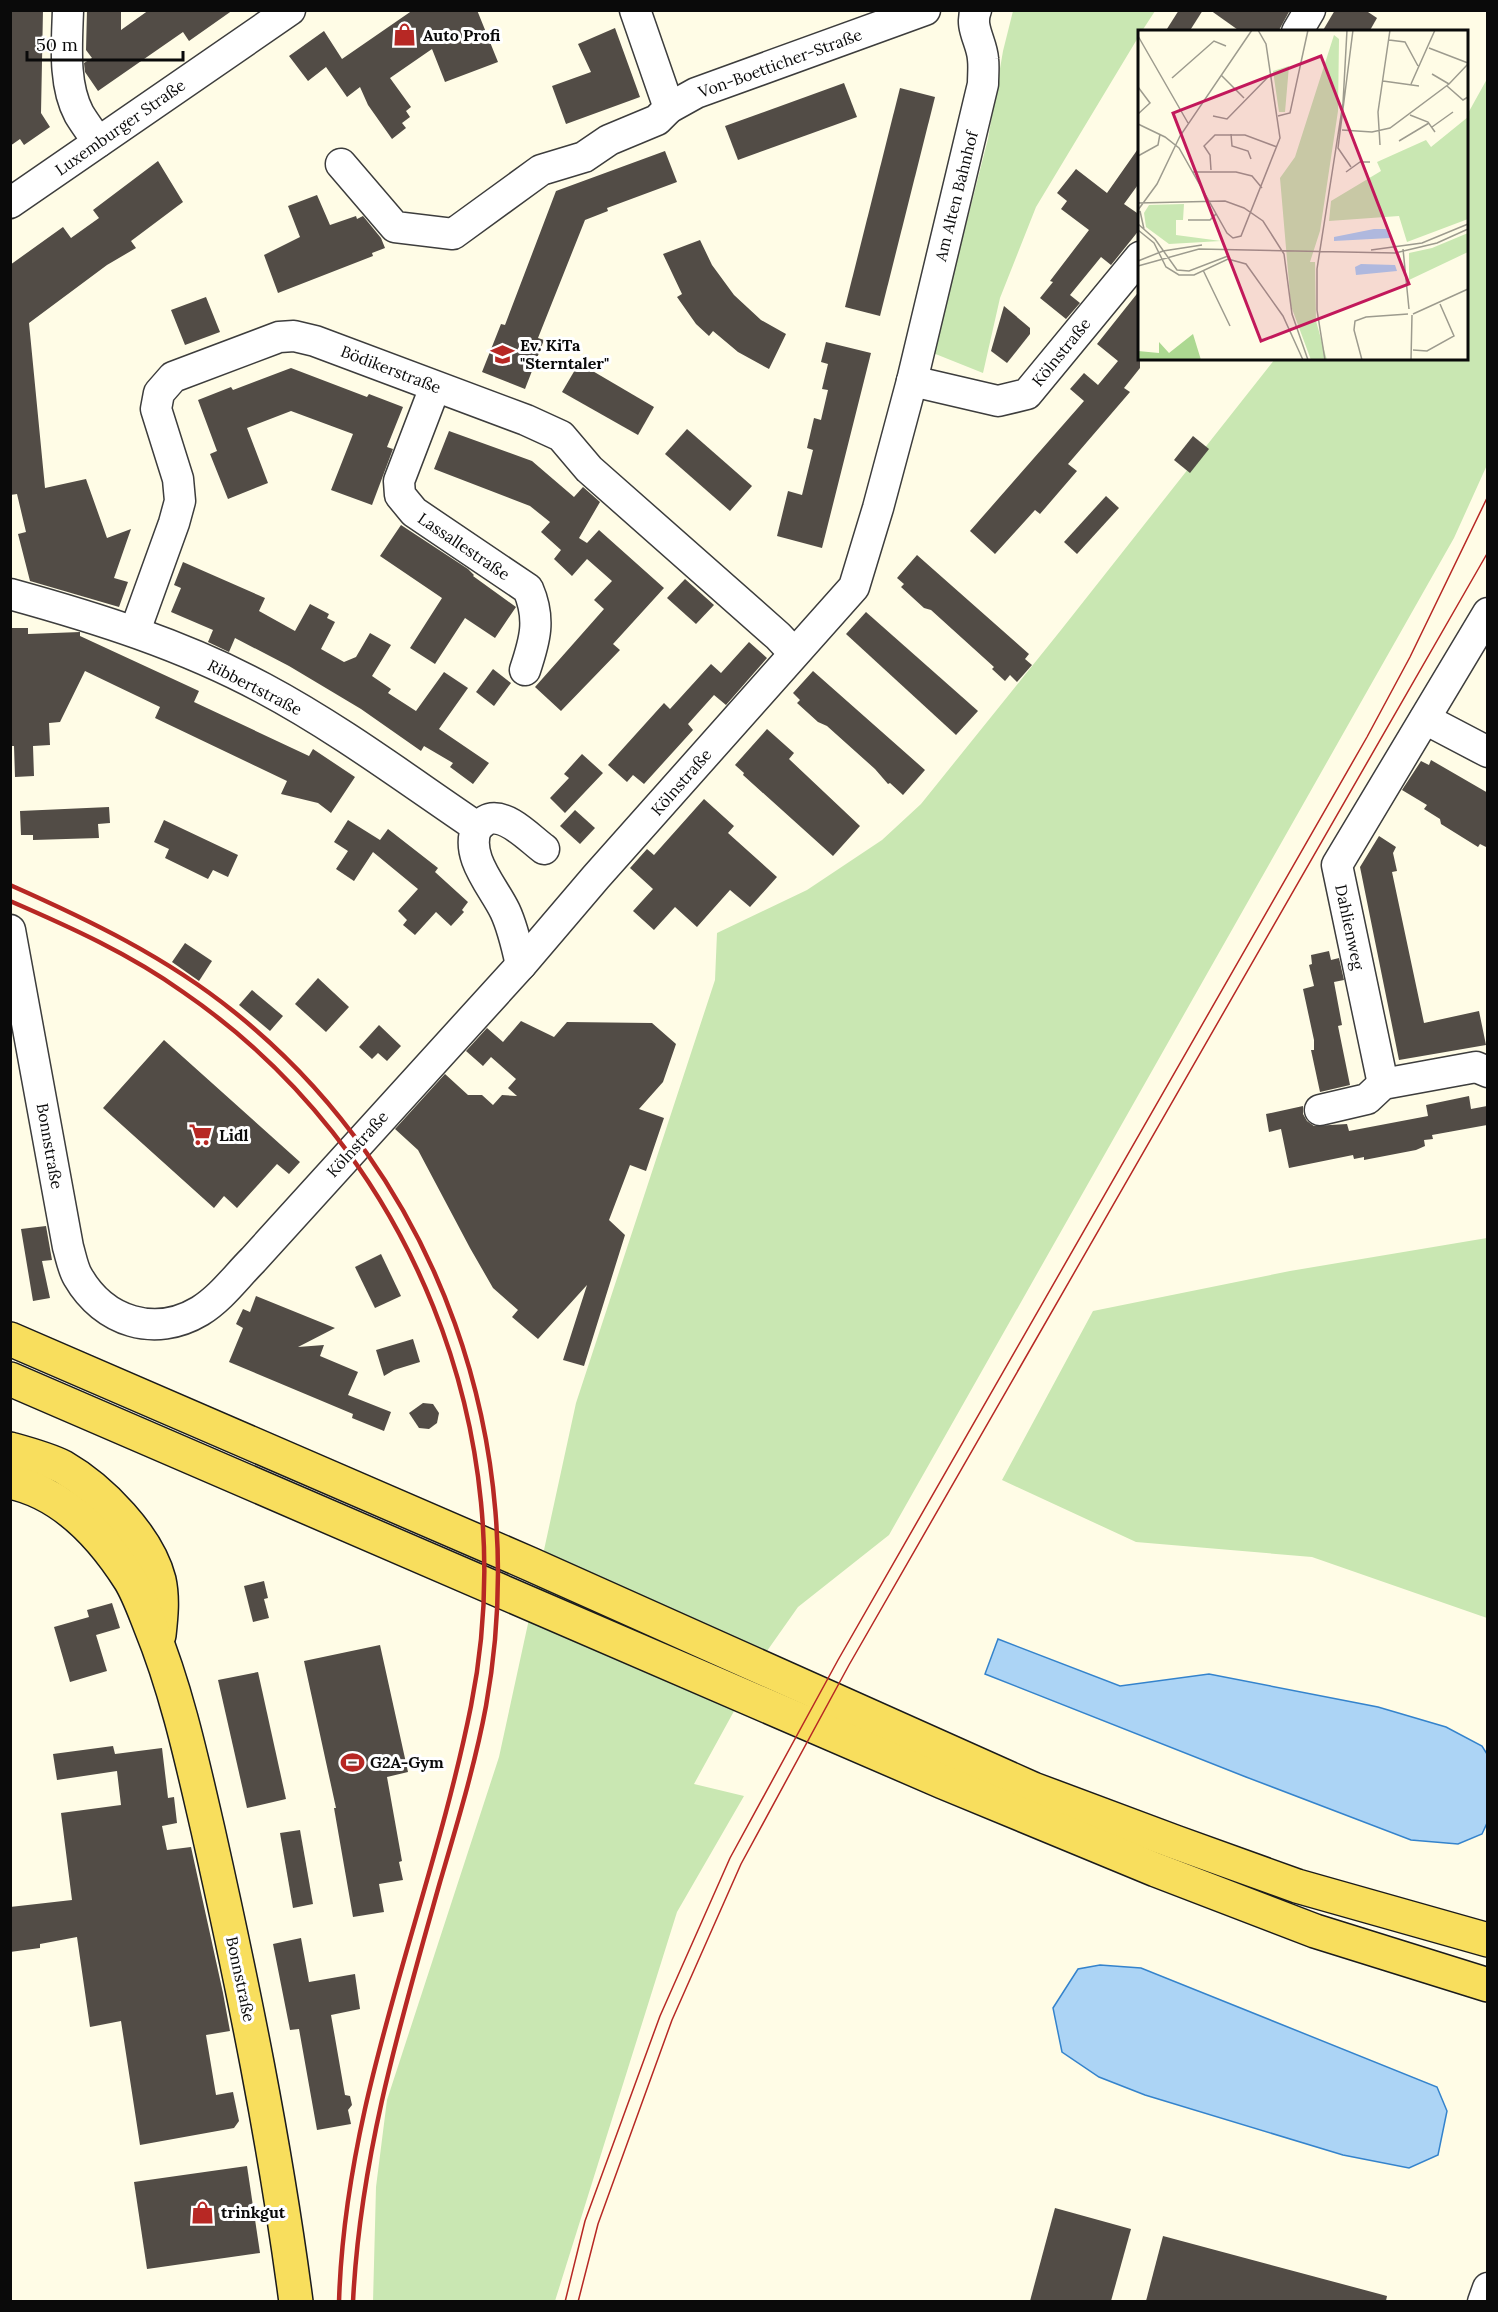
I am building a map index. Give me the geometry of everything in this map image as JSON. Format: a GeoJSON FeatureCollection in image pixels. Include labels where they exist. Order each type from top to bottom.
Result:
{"type":"FeatureCollection","features":[{"type":"Feature","properties":{"kind":"main road"},"geometry":{"type":"LineString","coordinates":[[10,1339],[530,1563],[1033,1789],[1297,1886],[1488,1940]]}},
{"type":"Feature","properties":{"kind":"main road"},"geometry":{"type":"LineString","coordinates":[[10,1379],[932,1777],[1146,1866],[1315,1931],[1488,1985]]}},
{"type":"Feature","properties":{"kind":"main road"},"geometry":{"type":"LineString","coordinates":[[10,1449],[63,1467],[85,1483],[111,1505],[149,1553],[159,1581],[162,1606],[161,1653]]}},
{"type":"Feature","properties":{"kind":"main road","name":"Bonnstraße"},"geometry":{"type":"LineString","coordinates":[[10,1482],[44,1495],[69,1508],[88,1526],[131,1581],[172,1683],[198,1785],[248,2011],[276,2162],[296,2301]]}},
{"type":"Feature","properties":{"kind":"street"},"geometry":{"type":"LineString","coordinates":[[68,10],[67,57],[73,98],[79,114],[98,142]]}},
{"type":"Feature","properties":{"kind":"street","name":"Luxemburger Straße"},"geometry":{"type":"LineString","coordinates":[[10,203],[290,10]]}},
{"type":"Feature","properties":{"kind":"street"},"geometry":{"type":"LineString","coordinates":[[635,10],[669,108]]}},
{"type":"Feature","properties":{"kind":"street","name":"Von-Boetticher-Straße"},"geometry":{"type":"LineString","coordinates":[[342,164],[395,227],[453,234],[541,170],[584,158],[609,140],[657,120],[669,108],[696,93],[925,10]]}},
{"type":"Feature","properties":{"kind":"street","name":"Am Alten Bahnhof"},"geometry":{"type":"LineString","coordinates":[[912,381],[983,84],[983,56],[975,31],[976,10]]}},
{"type":"Feature","properties":{"kind":"street"},"geometry":{"type":"LineString","coordinates":[[1298,30],[1310,10]]}},
{"type":"Feature","properties":{"kind":"street","name":"Kölnstraße"},"geometry":{"type":"LineString","coordinates":[[147,1324],[163,1324],[182,1320],[201,1310],[220,1295],[521,965],[854,587],[912,381],[998,401],[1027,394],[1138,258]]}},
{"type":"Feature","properties":{"kind":"street","name":"Bödikerstraße"},"geometry":{"type":"LineString","coordinates":[[135,632],[180,501],[178,479],[156,410],[159,393],[173,377],[279,337],[294,336],[315,340],[526,420],[561,436],[589,469],[778,636],[794,653]]}},
{"type":"Feature","properties":{"kind":"street","name":"Lassallestraße"},"geometry":{"type":"LineString","coordinates":[[435,387],[399,481],[400,495],[414,512],[528,589],[536,606],[536,638],[525,670]]}},
{"type":"Feature","properties":{"kind":"street","name":"Ribbertstraße"},"geometry":{"type":"LineString","coordinates":[[10,594],[135,632],[187,652],[262,687],[351,739],[477,827]]}},
{"type":"Feature","properties":{"kind":"street","name":"Dahlienweg"},"geometry":{"type":"LineString","coordinates":[[1383,1084],[1337,865],[1488,613]]}},
{"type":"Feature","properties":{"kind":"street"},"geometry":{"type":"LineString","coordinates":[[1425,719],[1488,752]]}},
{"type":"Feature","properties":{"kind":"street"},"geometry":{"type":"LineString","coordinates":[[521,965],[505,911],[473,852],[472,838],[477,827],[489,819],[501,819],[513,825],[544,849]]}},
{"type":"Feature","properties":{"kind":"street","name":"Bonnstraße"},"geometry":{"type":"LineString","coordinates":[[10,930],[21,1043],[68,1247],[77,1276],[105,1309],[126,1319],[147,1324]]}},
{"type":"Feature","properties":{"kind":"street"},"geometry":{"type":"LineString","coordinates":[[1320,1110],[1366,1100],[1383,1084],[1476,1067],[1488,1072]]}},
{"type":"Feature","properties":{"kind":"street"},"geometry":{"type":"LineString","coordinates":[[1483,2301],[1488,2288]]}},
{"type":"Feature","properties":{"kind":"green space"},"geometry":{"type":"Polygon","coordinates":[[[1013,11],[1155,11],[1143,30],[1138,30],[1138,38],[1036,207],[1000,298],[983,373],[933,353],[988,139],[1003,51],[1013,11]]]}},
{"type":"Feature","properties":{"kind":"green space"},"geometry":{"type":"Polygon","coordinates":[[[1487,79],[1487,465],[1454,538],[889,1535],[798,1607],[767,1651],[694,1784],[744,1796],[677,1912],[555,2301],[373,2302],[376,2187],[387,2100],[499,1757],[576,1403],[715,980],[717,933],[807,890],[882,840],[921,804],[1274,360],[1468,360],[1468,113],[1487,79]]]}},
{"type":"Feature","properties":{"kind":"green space"},"geometry":{"type":"Polygon","coordinates":[[[1487,1238],[1487,1618],[1312,1557],[1136,1542],[1002,1480],[1093,1311],[1290,1271],[1487,1238]]]}},
{"type":"Feature","properties":{"kind":"water"},"geometry":{"type":"Polygon","coordinates":[[[998,1639],[1120,1686],[1209,1674],[1378,1707],[1446,1727],[1482,1746],[1487,1754],[1487,1823],[1482,1834],[1458,1844],[1411,1840],[985,1674],[998,1639]]]}},
{"type":"Feature","properties":{"kind":"water"},"geometry":{"type":"Polygon","coordinates":[[[1100,1965],[1141,1968],[1437,2087],[1447,2111],[1438,2155],[1409,2168],[1343,2155],[1145,2095],[1099,2077],[1062,2052],[1053,2008],[1078,1969],[1100,1965]]]}},
{"type":"Feature","properties":{"kind":"building"},"geometry":{"type":"Polygon","coordinates":[[[10,10],[43,10],[41,113],[50,127],[24,145],[20,139],[10,146],[10,10]]]}},
{"type":"Feature","properties":{"kind":"building"},"geometry":{"type":"Polygon","coordinates":[[[87,10],[121,10],[121,30],[149,10],[233,10],[189,41],[183,32],[98,91],[85,72],[84,63],[92,58],[86,50],[87,10]]]}},
{"type":"Feature","properties":{"kind":"building"},"geometry":{"type":"Polygon","coordinates":[[[413,10],[477,10],[498,62],[445,82],[432,49],[390,78],[411,107],[406,111],[410,117],[402,123],[406,128],[392,139],[368,105],[360,87],[347,97],[326,67],[308,81],[289,56],[324,31],[342,59],[413,10]]]}},
{"type":"Feature","properties":{"kind":"building"},"geometry":{"type":"Polygon","coordinates":[[[1179,10],[1203,10],[1190,30],[1166,30],[1179,10]]]}},
{"type":"Feature","properties":{"kind":"building"},"geometry":{"type":"Polygon","coordinates":[[[1210,10],[1290,10],[1279,30],[1238,30],[1210,10]]]}},
{"type":"Feature","properties":{"kind":"building"},"geometry":{"type":"Polygon","coordinates":[[[1335,10],[1365,10],[1377,18],[1370,30],[1323,30],[1335,10]]]}},
{"type":"Feature","properties":{"kind":"building"},"geometry":{"type":"Polygon","coordinates":[[[615,28],[640,97],[566,124],[552,86],[591,72],[578,44],[615,28]]]}},
{"type":"Feature","properties":{"kind":"building"},"geometry":{"type":"Polygon","coordinates":[[[844,83],[857,117],[738,160],[725,126],[844,83]]]}},
{"type":"Feature","properties":{"kind":"building"},"geometry":{"type":"Polygon","coordinates":[[[900,88],[935,97],[880,316],[845,307],[900,88]]]}},
{"type":"Feature","properties":{"kind":"building"},"geometry":{"type":"Polygon","coordinates":[[[1138,149],[1138,185],[1124,204],[1138,214],[1138,231],[1111,265],[1101,257],[1070,295],[1080,303],[1066,319],[1040,298],[1053,282],[1050,281],[1089,230],[1061,209],[1067,201],[1057,193],[1076,169],[1107,193],[1138,149]]]}},
{"type":"Feature","properties":{"kind":"building"},"geometry":{"type":"Polygon","coordinates":[[[665,151],[677,182],[607,208],[608,211],[585,220],[538,338],[544,340],[525,389],[482,372],[501,324],[505,325],[556,191],[665,151]]]}},
{"type":"Feature","properties":{"kind":"building"},"geometry":{"type":"Polygon","coordinates":[[[158,161],[183,202],[131,241],[136,248],[107,265],[29,323],[45,488],[86,479],[107,538],[131,529],[114,578],[128,582],[119,607],[30,581],[18,534],[26,532],[17,494],[10,495],[10,265],[63,227],[71,238],[99,218],[93,210],[158,161]]]}},
{"type":"Feature","properties":{"kind":"building"},"geometry":{"type":"Polygon","coordinates":[[[317,195],[330,225],[356,216],[357,219],[363,216],[381,238],[385,248],[372,253],[373,256],[278,293],[264,255],[300,237],[288,206],[317,195]]]}},
{"type":"Feature","properties":{"kind":"building"},"geometry":{"type":"Polygon","coordinates":[[[700,240],[712,265],[734,295],[761,320],[786,334],[769,369],[738,352],[713,331],[709,336],[696,324],[677,297],[682,294],[663,254],[700,240]]]}},
{"type":"Feature","properties":{"kind":"building"},"geometry":{"type":"Polygon","coordinates":[[[1138,293],[1140,368],[1124,388],[1130,392],[1068,464],[1077,471],[1040,514],[1035,510],[995,554],[970,531],[1084,401],[1070,389],[1084,373],[1098,385],[1118,361],[1097,344],[1138,293]]]}},
{"type":"Feature","properties":{"kind":"building"},"geometry":{"type":"Polygon","coordinates":[[[206,297],[220,332],[185,345],[171,310],[206,297]]]}},
{"type":"Feature","properties":{"kind":"building"},"geometry":{"type":"Polygon","coordinates":[[[1004,306],[1030,328],[1030,334],[1007,363],[991,351],[1004,306]]]}},
{"type":"Feature","properties":{"kind":"building"},"geometry":{"type":"Polygon","coordinates":[[[826,342],[871,353],[822,548],[777,536],[788,491],[802,495],[813,450],[807,448],[814,418],[821,420],[828,390],[822,389],[828,364],[821,362],[826,342]]]}},
{"type":"Feature","properties":{"kind":"building"},"geometry":{"type":"Polygon","coordinates":[[[579,363],[654,407],[638,435],[562,392],[579,363]]]}},
{"type":"Feature","properties":{"kind":"building"},"geometry":{"type":"Polygon","coordinates":[[[291,368],[367,397],[369,394],[403,407],[387,447],[393,449],[372,505],[331,490],[353,434],[291,411],[247,428],[268,483],[228,499],[210,454],[217,451],[198,400],[231,387],[233,390],[291,368]]]}},
{"type":"Feature","properties":{"kind":"building"},"geometry":{"type":"Polygon","coordinates":[[[687,429],[752,486],[730,511],[665,454],[687,429]]]}},
{"type":"Feature","properties":{"kind":"building"},"geometry":{"type":"Polygon","coordinates":[[[449,431],[532,461],[574,497],[583,487],[600,502],[579,538],[587,543],[599,530],[664,588],[613,644],[620,650],[561,711],[535,687],[604,609],[594,600],[612,581],[587,559],[572,576],[554,559],[561,550],[541,532],[550,522],[530,506],[434,469],[449,431]]]}},
{"type":"Feature","properties":{"kind":"building"},"geometry":{"type":"Polygon","coordinates":[[[1193,436],[1209,449],[1190,473],[1174,460],[1193,436]]]}},
{"type":"Feature","properties":{"kind":"building"},"geometry":{"type":"Polygon","coordinates":[[[1106,496],[1119,508],[1077,554],[1064,542],[1106,496]]]}},
{"type":"Feature","properties":{"kind":"building"},"geometry":{"type":"Polygon","coordinates":[[[401,525],[468,569],[473,576],[516,607],[495,638],[465,618],[435,664],[410,648],[442,598],[380,556],[401,525]]]}},
{"type":"Feature","properties":{"kind":"building"},"geometry":{"type":"Polygon","coordinates":[[[917,555],[1029,654],[1025,659],[1032,665],[1017,682],[1010,675],[1005,681],[992,669],[994,667],[931,610],[924,608],[901,587],[904,584],[897,578],[917,555]]]}},
{"type":"Feature","properties":{"kind":"building"},"geometry":{"type":"Polygon","coordinates":[[[183,562],[265,598],[259,611],[295,631],[310,604],[329,614],[327,618],[335,622],[321,649],[344,662],[356,657],[370,633],[391,645],[372,676],[391,689],[388,693],[416,711],[444,672],[468,688],[439,729],[489,763],[473,784],[450,767],[453,763],[424,746],[421,751],[361,709],[289,666],[235,638],[229,652],[208,642],[213,630],[171,612],[181,588],[174,585],[183,562]]]}},
{"type":"Feature","properties":{"kind":"building"},"geometry":{"type":"Polygon","coordinates":[[[685,579],[714,605],[696,624],[667,598],[685,579]]]}},
{"type":"Feature","properties":{"kind":"building"},"geometry":{"type":"Polygon","coordinates":[[[866,612],[978,711],[956,735],[846,634],[866,612]]]}},
{"type":"Feature","properties":{"kind":"building"},"geometry":{"type":"Polygon","coordinates":[[[10,628],[28,628],[28,634],[80,632],[80,636],[199,691],[194,702],[309,756],[313,749],[355,777],[331,813],[318,803],[281,794],[287,781],[155,718],[160,707],[85,671],[60,722],[49,723],[50,745],[33,746],[34,776],[15,777],[14,746],[10,746],[10,628]]]}},
{"type":"Feature","properties":{"kind":"building"},"geometry":{"type":"Polygon","coordinates":[[[749,642],[767,658],[726,705],[714,695],[688,724],[693,730],[644,784],[633,775],[627,782],[608,765],[664,703],[670,709],[711,664],[721,673],[749,642]]]}},
{"type":"Feature","properties":{"kind":"building"},"geometry":{"type":"Polygon","coordinates":[[[493,669],[511,683],[494,706],[476,692],[493,669]]]}},
{"type":"Feature","properties":{"kind":"building"},"geometry":{"type":"Polygon","coordinates":[[[813,671],[925,770],[903,795],[890,783],[888,784],[875,769],[827,726],[818,722],[797,703],[800,700],[793,693],[813,671]]]}},
{"type":"Feature","properties":{"kind":"building"},"geometry":{"type":"Polygon","coordinates":[[[767,729],[794,753],[789,759],[860,826],[833,856],[743,775],[744,773],[735,765],[767,729]]]}},
{"type":"Feature","properties":{"kind":"building"},"geometry":{"type":"Polygon","coordinates":[[[582,754],[603,773],[565,813],[550,798],[569,778],[564,774],[582,754]]]}},
{"type":"Feature","properties":{"kind":"building"},"geometry":{"type":"Polygon","coordinates":[[[1431,760],[1488,793],[1488,848],[1480,844],[1478,847],[1441,824],[1440,819],[1424,809],[1427,805],[1402,790],[1421,761],[1429,765],[1431,760]]]}},
{"type":"Feature","properties":{"kind":"building"},"geometry":{"type":"Polygon","coordinates":[[[704,799],[734,826],[728,833],[777,877],[750,907],[730,890],[697,927],[675,907],[654,930],[633,911],[653,889],[630,868],[647,849],[654,855],[704,799]]]}},
{"type":"Feature","properties":{"kind":"building"},"geometry":{"type":"Polygon","coordinates":[[[109,807],[110,823],[98,824],[99,838],[33,840],[33,835],[21,835],[20,811],[109,807]]]}},
{"type":"Feature","properties":{"kind":"building"},"geometry":{"type":"Polygon","coordinates":[[[575,810],[595,828],[580,844],[560,826],[575,810]]]}},
{"type":"Feature","properties":{"kind":"building"},"geometry":{"type":"Polygon","coordinates":[[[164,820],[238,855],[228,877],[213,870],[208,879],[165,858],[169,849],[154,842],[164,820]]]}},
{"type":"Feature","properties":{"kind":"building"},"geometry":{"type":"Polygon","coordinates":[[[348,820],[380,840],[388,829],[438,868],[435,872],[468,902],[462,910],[464,912],[451,926],[436,912],[415,935],[403,925],[407,920],[398,911],[418,889],[373,852],[354,881],[336,869],[348,851],[334,842],[348,820]]]}},
{"type":"Feature","properties":{"kind":"building"},"geometry":{"type":"Polygon","coordinates":[[[1379,836],[1396,847],[1393,853],[1397,871],[1392,872],[1424,1023],[1479,1011],[1486,1045],[1399,1060],[1360,867],[1379,836]]]}},
{"type":"Feature","properties":{"kind":"building"},"geometry":{"type":"Polygon","coordinates":[[[185,943],[212,961],[199,981],[172,962],[185,943]]]}},
{"type":"Feature","properties":{"kind":"building"},"geometry":{"type":"Polygon","coordinates":[[[1329,951],[1331,960],[1339,958],[1344,980],[1334,982],[1342,1025],[1338,1026],[1350,1085],[1320,1092],[1311,1050],[1314,1050],[1314,1040],[1303,989],[1314,986],[1309,965],[1312,964],[1311,955],[1329,951]]]}},
{"type":"Feature","properties":{"kind":"building"},"geometry":{"type":"Polygon","coordinates":[[[318,978],[349,1007],[326,1032],[295,1004],[318,978]]]}},
{"type":"Feature","properties":{"kind":"building"},"geometry":{"type":"Polygon","coordinates":[[[252,990],[283,1016],[270,1031],[239,1005],[252,990]]]}},
{"type":"Feature","properties":{"kind":"building"},"geometry":{"type":"Polygon","coordinates":[[[521,1021],[554,1037],[567,1022],[652,1023],[676,1044],[663,1082],[639,1109],[664,1118],[646,1171],[630,1165],[609,1220],[625,1235],[584,1366],[563,1360],[587,1285],[538,1339],[512,1317],[518,1310],[493,1288],[418,1150],[395,1129],[445,1074],[468,1095],[482,1095],[493,1105],[502,1095],[517,1096],[508,1088],[516,1079],[491,1057],[483,1066],[466,1051],[487,1028],[503,1042],[521,1021]]]}},
{"type":"Feature","properties":{"kind":"building"},"geometry":{"type":"Polygon","coordinates":[[[379,1025],[401,1046],[387,1061],[378,1053],[372,1059],[359,1047],[379,1025]]]}},
{"type":"Feature","properties":{"kind":"building","name":"Lidl"},"geometry":{"type":"Polygon","coordinates":[[[164,1040],[300,1162],[289,1174],[277,1164],[237,1208],[224,1196],[214,1208],[103,1108],[164,1040]]]}},
{"type":"Feature","properties":{"kind":"building"},"geometry":{"type":"Polygon","coordinates":[[[1469,1096],[1471,1109],[1487,1106],[1487,1125],[1432,1135],[1433,1139],[1424,1140],[1425,1146],[1416,1150],[1364,1160],[1364,1157],[1354,1159],[1353,1155],[1289,1168],[1281,1129],[1269,1132],[1266,1114],[1303,1106],[1303,1114],[1314,1126],[1347,1124],[1349,1131],[1428,1116],[1426,1105],[1469,1096]]]}},
{"type":"Feature","properties":{"kind":"building"},"geometry":{"type":"Polygon","coordinates":[[[46,1226],[52,1260],[42,1261],[50,1298],[33,1301],[21,1229],[46,1226]]]}},
{"type":"Feature","properties":{"kind":"building"},"geometry":{"type":"Polygon","coordinates":[[[381,1254],[401,1296],[375,1308],[355,1267],[381,1254]]]}},
{"type":"Feature","properties":{"kind":"building"},"geometry":{"type":"Polygon","coordinates":[[[256,1296],[335,1328],[298,1347],[324,1345],[320,1356],[358,1372],[348,1395],[391,1412],[384,1431],[352,1418],[353,1414],[229,1362],[243,1328],[236,1324],[243,1309],[250,1312],[256,1296]]]}},
{"type":"Feature","properties":{"kind":"building"},"geometry":{"type":"Polygon","coordinates":[[[413,1339],[420,1362],[394,1370],[384,1376],[376,1350],[413,1339]]]}},
{"type":"Feature","properties":{"kind":"building"},"geometry":{"type":"Polygon","coordinates":[[[423,1403],[433,1404],[439,1413],[437,1423],[429,1429],[419,1428],[409,1413],[423,1403]]]}},
{"type":"Feature","properties":{"kind":"building"},"geometry":{"type":"Polygon","coordinates":[[[264,1581],[268,1598],[264,1599],[269,1618],[253,1622],[244,1586],[264,1581]]]}},
{"type":"Feature","properties":{"kind":"building"},"geometry":{"type":"Polygon","coordinates":[[[112,1603],[120,1628],[96,1635],[107,1671],[70,1682],[54,1627],[89,1617],[87,1610],[112,1603]]]}},
{"type":"Feature","properties":{"kind":"building"},"geometry":{"type":"Polygon","coordinates":[[[380,1645],[408,1772],[387,1777],[402,1861],[399,1862],[403,1880],[379,1884],[384,1912],[353,1917],[334,1808],[336,1808],[304,1661],[380,1645]]]}},
{"type":"Feature","properties":{"kind":"building"},"geometry":{"type":"Polygon","coordinates":[[[258,1672],[286,1799],[247,1808],[218,1680],[258,1672]]]}},
{"type":"Feature","properties":{"kind":"building"},"geometry":{"type":"Polygon","coordinates":[[[113,1746],[115,1754],[162,1748],[168,1798],[174,1797],[177,1823],[162,1826],[167,1850],[191,1847],[230,2031],[206,2035],[216,2095],[233,2092],[239,2121],[234,2128],[140,2145],[121,2021],[90,2027],[77,1937],[40,1944],[40,1948],[10,1952],[10,1907],[72,1900],[61,1813],[121,1805],[117,1771],[57,1780],[53,1754],[113,1746]]]}},
{"type":"Feature","properties":{"kind":"building"},"geometry":{"type":"Polygon","coordinates":[[[300,1830],[313,1904],[293,1908],[280,1833],[300,1830]]]}},
{"type":"Feature","properties":{"kind":"building"},"geometry":{"type":"Polygon","coordinates":[[[301,1938],[309,1982],[355,1974],[360,2009],[331,2015],[345,2095],[350,2096],[352,2105],[348,2110],[351,2124],[317,2130],[299,2029],[290,2030],[273,1944],[301,1938]]]}},
{"type":"Feature","properties":{"kind":"building"},"geometry":{"type":"Polygon","coordinates":[[[247,2166],[260,2253],[147,2269],[134,2182],[247,2166]]]}},
{"type":"Feature","properties":{"kind":"building"},"geometry":{"type":"Polygon","coordinates":[[[1055,2208],[1131,2229],[1111,2301],[1030,2301],[1055,2208]]]}},
{"type":"Feature","properties":{"kind":"building"},"geometry":{"type":"Polygon","coordinates":[[[1163,2236],[1387,2296],[1386,2301],[1146,2301],[1163,2236]]]}},
{"type":"Feature","properties":{"kind":"tram line"},"geometry":{"type":"LineString","coordinates":[[565,2302],[585,2221],[660,2016],[730,1858],[838,1660],[1367,737],[1410,657],[1488,496]]}},
{"type":"Feature","properties":{"kind":"tram line"},"geometry":{"type":"LineString","coordinates":[[578,2302],[598,2224],[672,2020],[741,1864],[849,1665],[1488,552]]}},
{"type":"Feature","properties":{"kind":"railway"},"geometry":{"type":"LineString","coordinates":[[10,885],[98,926],[181,973],[233,1011],[305,1078],[366,1153],[416,1235],[455,1323],[481,1416],[495,1511],[497,1609],[486,1706],[471,1772],[384,2089],[364,2195],[353,2302]]}},
{"type":"Feature","properties":{"kind":"railway"},"geometry":{"type":"LineString","coordinates":[[10,901],[121,953],[183,992],[263,1057],[332,1132],[389,1215],[433,1306],[464,1402],[481,1502],[484,1604],[471,1706],[454,1781],[373,2075],[357,2150],[345,2225],[339,2302]]}},
{"type":"Feature","properties":{"kind":"place","name":"Auto Profi"},"geometry":{"type":"Point","coordinates":[405,35]}},
{"type":"Feature","properties":{"kind":"place","name":"Ev. KiTa \"Sterntaler\""},"geometry":{"type":"Point","coordinates":[502,354]}},
{"type":"Feature","properties":{"kind":"place","name":"Lidl"},"geometry":{"type":"Point","coordinates":[201,1135]}},
{"type":"Feature","properties":{"kind":"place","name":"G2A-Gym"},"geometry":{"type":"Point","coordinates":[352,1762]}},
{"type":"Feature","properties":{"kind":"place","name":"trinkgut"},"geometry":{"type":"Point","coordinates":[203,2212]}}]}
